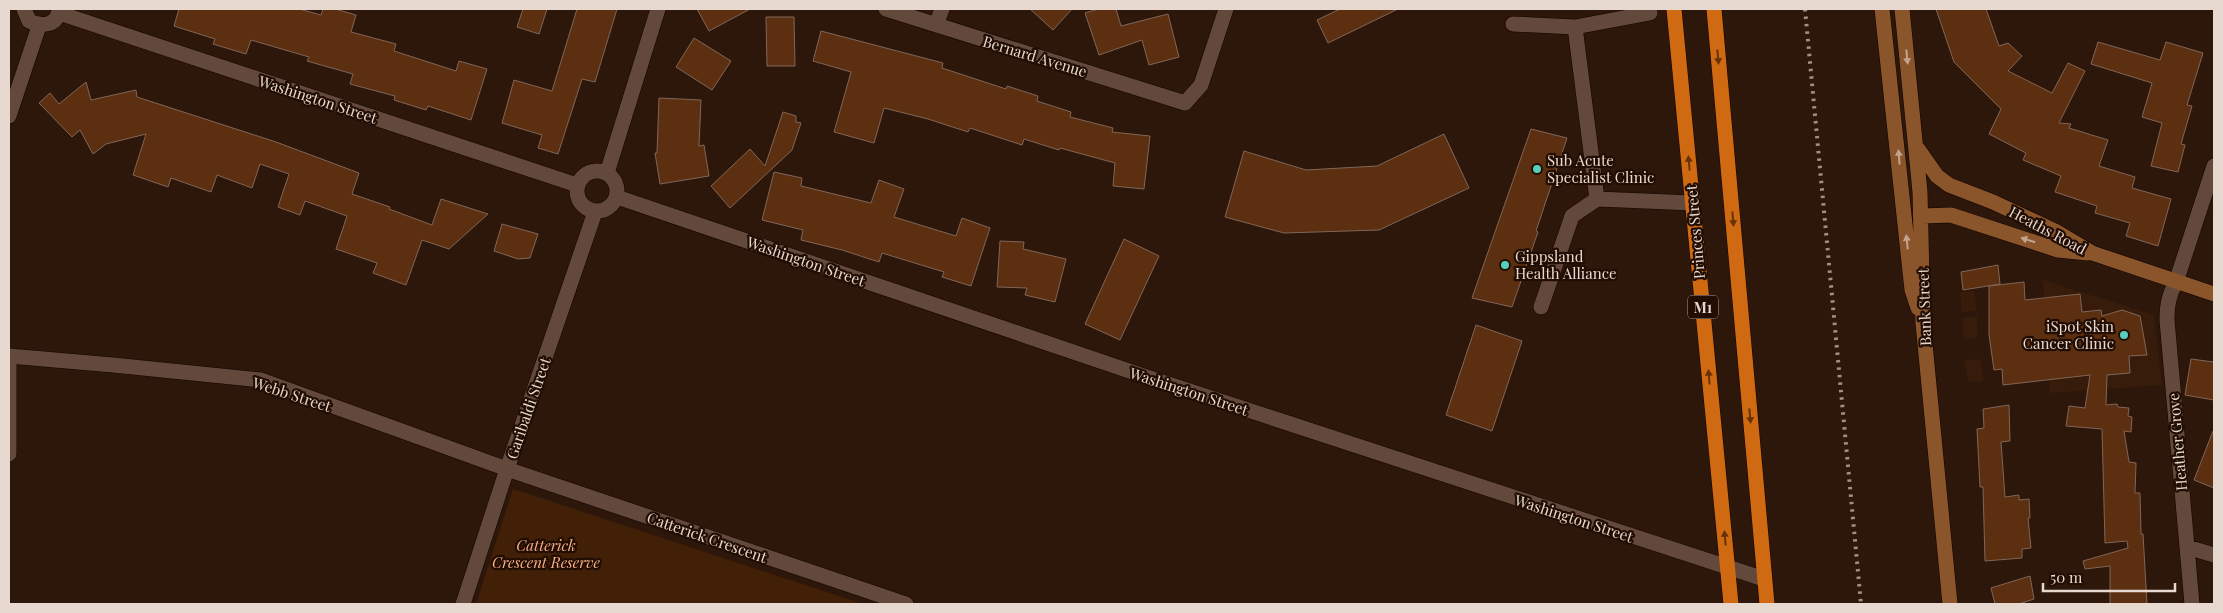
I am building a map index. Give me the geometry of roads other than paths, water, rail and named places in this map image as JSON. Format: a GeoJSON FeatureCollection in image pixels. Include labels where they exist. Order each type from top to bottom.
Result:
{"type":"FeatureCollection","features":[{"type":"Feature","properties":{"kind":"highway","name":"Princes Street"},"geometry":{"type":"LineString","coordinates":[[1674,9],[1731,604]]}},
{"type":"Feature","properties":{"kind":"highway","name":"M1"},"geometry":{"type":"LineString","coordinates":[[1714,9],[1767,604]]}},
{"type":"Feature","properties":{"kind":"main road"},"geometry":{"type":"LineString","coordinates":[[1882,9],[1912,290],[1923,323]]}},
{"type":"Feature","properties":{"kind":"main road","name":"Bank Street"},"geometry":{"type":"LineString","coordinates":[[1902,9],[1922,216],[1923,323],[1950,604]]}},
{"type":"Feature","properties":{"kind":"main road","name":"Heaths Road"},"geometry":{"type":"LineString","coordinates":[[1915,144],[1924,160],[1937,176],[1949,185],[1994,202],[2055,231],[2092,253]]}},
{"type":"Feature","properties":{"kind":"main road"},"geometry":{"type":"LineString","coordinates":[[1904,205],[1920,192],[1949,185]]}},
{"type":"Feature","properties":{"kind":"main road"},"geometry":{"type":"LineString","coordinates":[[1904,205],[1922,216]]}},
{"type":"Feature","properties":{"kind":"main road","name":"Heaths Road"},"geometry":{"type":"LineString","coordinates":[[1922,216],[1951,215],[2058,250],[2092,253]]}},
{"type":"Feature","properties":{"kind":"main road"},"geometry":{"type":"LineString","coordinates":[[2092,253],[2214,294]]}},
{"type":"Feature","properties":{"kind":"street"},"geometry":{"type":"LineString","coordinates":[[24,9],[29,21],[39,26],[48,25],[54,21],[59,11]]}},
{"type":"Feature","properties":{"kind":"street"},"geometry":{"type":"LineString","coordinates":[[607,173],[658,9]]}},
{"type":"Feature","properties":{"kind":"street","name":"Bernard Avenue"},"geometry":{"type":"LineString","coordinates":[[886,9],[1185,103],[1201,85],[1226,9]]}},
{"type":"Feature","properties":{"kind":"street"},"geometry":{"type":"LineString","coordinates":[[936,25],[942,9]]}},
{"type":"Feature","properties":{"kind":"street","name":"Washington Street"},"geometry":{"type":"LineString","coordinates":[[59,11],[578,186]]}},
{"type":"Feature","properties":{"kind":"street"},"geometry":{"type":"LineString","coordinates":[[1513,24],[1575,28],[1650,13]]}},
{"type":"Feature","properties":{"kind":"street"},"geometry":{"type":"LineString","coordinates":[[9,116],[39,26]]}},
{"type":"Feature","properties":{"kind":"street"},"geometry":{"type":"LineString","coordinates":[[1575,28],[1597,199]]}},
{"type":"Feature","properties":{"kind":"street","name":"Heather Grove"},"geometry":{"type":"LineString","coordinates":[[2192,604],[2167,320],[2169,293],[2176,282],[2214,166]]}},
{"type":"Feature","properties":{"kind":"street"},"geometry":{"type":"LineString","coordinates":[[593,171],[607,173],[616,183],[617,197],[608,208],[595,212],[588,210],[578,199],[578,186],[586,174],[593,171]]}},
{"type":"Feature","properties":{"kind":"street","name":"Washington Street"},"geometry":{"type":"LineString","coordinates":[[617,197],[1144,376],[1727,569],[1764,579]]}},
{"type":"Feature","properties":{"kind":"street"},"geometry":{"type":"LineString","coordinates":[[1541,307],[1572,216],[1597,199],[1693,203]]}},
{"type":"Feature","properties":{"kind":"street","name":"Garibaldi Street"},"geometry":{"type":"LineString","coordinates":[[463,604],[595,212]]}},
{"type":"Feature","properties":{"kind":"street"},"geometry":{"type":"LineString","coordinates":[[9,356],[9,454]]}},
{"type":"Feature","properties":{"kind":"street","name":"Webb Street"},"geometry":{"type":"LineString","coordinates":[[9,356],[113,364],[261,380],[507,469]]}},
{"type":"Feature","properties":{"kind":"street","name":"Catterick Crescent"},"geometry":{"type":"LineString","coordinates":[[507,469],[906,604]]}},
{"type":"Feature","properties":{"kind":"street"},"geometry":{"type":"LineString","coordinates":[[2186,546],[2214,555]]}},
{"type":"Feature","properties":{"kind":"railway"},"geometry":{"type":"LineString","coordinates":[[1805,9],[1861,604]]}},
{"type":"Feature","properties":{"kind":"place","name":"Sub Acute Specialist Clinic"},"geometry":{"type":"Point","coordinates":[1537,169]}},
{"type":"Feature","properties":{"kind":"place","name":"Gippsland Health Alliance"},"geometry":{"type":"Point","coordinates":[1505,265]}},
{"type":"Feature","properties":{"kind":"place","name":"iSpot Skin Cancer Clinic"},"geometry":{"type":"Point","coordinates":[2124,335]}},
{"type":"Feature","properties":{"kind":"park label","name":"Catterick Crescent Reserve"},"geometry":{"type":"Point","coordinates":[546,554]}}]}
